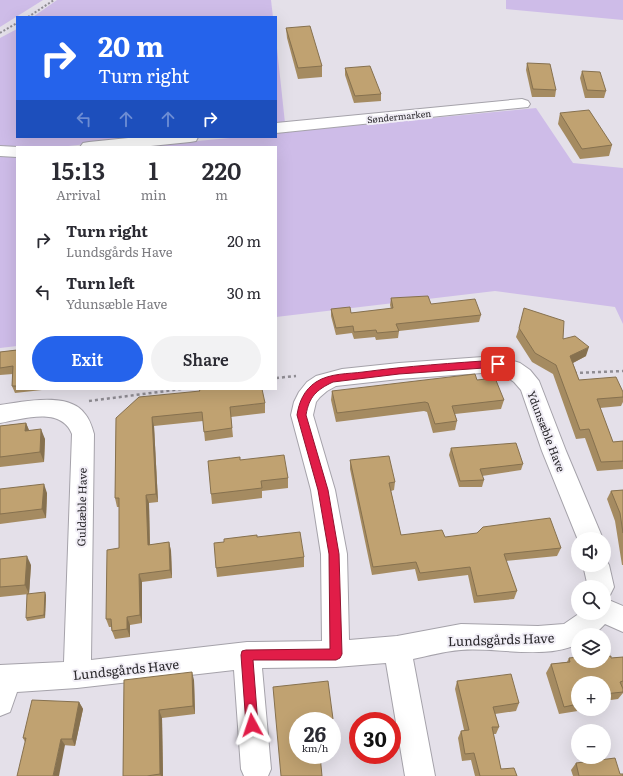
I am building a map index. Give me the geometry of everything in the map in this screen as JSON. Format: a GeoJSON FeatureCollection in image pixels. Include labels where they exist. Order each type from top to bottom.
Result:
{"type":"FeatureCollection","features":[{"type":"Feature","properties":{"kind":"street","name":"Søndermarken"},"geometry":{"type":"LineString","coordinates":[[277,128],[522,104]]}},
{"type":"Feature","properties":{"kind":"street"},"geometry":{"type":"LineString","coordinates":[[99,146],[180,138]]}},
{"type":"Feature","properties":{"kind":"street"},"geometry":{"type":"LineString","coordinates":[[0,151],[16,152]]}},
{"type":"Feature","properties":{"kind":"street","name":"Ydunsæble Have"},"geometry":{"type":"LineString","coordinates":[[336,654],[334,554],[323,490],[302,415],[304,404],[310,393],[320,384],[331,379],[399,370],[498,364],[512,369],[522,376],[531,387],[554,451],[587,532]]}},
{"type":"Feature","properties":{"kind":"street","name":"Guldæble Have"},"geometry":{"type":"LineString","coordinates":[[0,414],[42,408],[62,410],[76,418],[83,434],[77,675]]}},
{"type":"Feature","properties":{"kind":"street"},"geometry":{"type":"LineString","coordinates":[[611,614],[623,620]]}},
{"type":"Feature","properties":{"kind":"street","name":"Lundsgårds Have"},"geometry":{"type":"LineString","coordinates":[[2,687],[77,675],[246,655],[336,654],[397,649],[461,637],[538,639],[567,636],[587,625],[592,620]]}},
{"type":"Feature","properties":{"kind":"street"},"geometry":{"type":"LineString","coordinates":[[397,649],[420,776]]}},
{"type":"Feature","properties":{"kind":"street"},"geometry":{"type":"LineString","coordinates":[[246,655],[256,769]]}},
{"type":"Feature","properties":{"kind":"path"},"geometry":{"type":"LineString","coordinates":[[30,16],[54,0]]}},
{"type":"Feature","properties":{"kind":"path"},"geometry":{"type":"LineString","coordinates":[[0,33],[16,24]]}},
{"type":"Feature","properties":{"kind":"path"},"geometry":{"type":"LineString","coordinates":[[569,374],[623,371]]}},
{"type":"Feature","properties":{"kind":"path"},"geometry":{"type":"LineString","coordinates":[[277,378],[296,376]]}},
{"type":"Feature","properties":{"kind":"path"},"geometry":{"type":"LineString","coordinates":[[89,401],[174,390]]}},
{"type":"Feature","properties":{"kind":"shaded area"},"geometry":{"type":"Polygon","coordinates":[[[0,0],[43,0],[16,16],[0,27],[0,0]]]}},
{"type":"Feature","properties":{"kind":"shaded area"},"geometry":{"type":"Polygon","coordinates":[[[57,0],[271,0],[273,16],[34,16],[57,0]]]}},
{"type":"Feature","properties":{"kind":"shaded area"},"geometry":{"type":"Polygon","coordinates":[[[506,0],[623,0],[623,20],[506,9],[506,0]]]}},
{"type":"Feature","properties":{"kind":"shaded area"},"geometry":{"type":"Polygon","coordinates":[[[16,30],[16,138],[143,138],[68,146],[16,146],[16,148],[0,148],[0,38],[16,30]]]}},
{"type":"Feature","properties":{"kind":"shaded area"},"geometry":{"type":"Polygon","coordinates":[[[277,48],[285,123],[277,124],[277,48]]]}},
{"type":"Feature","properties":{"kind":"shaded area"},"geometry":{"type":"Polygon","coordinates":[[[536,108],[573,163],[623,168],[623,324],[615,307],[495,291],[277,317],[277,146],[145,146],[229,138],[277,138],[277,133],[536,108]]]}},
{"type":"Feature","properties":{"kind":"shaded area"},"geometry":{"type":"Polygon","coordinates":[[[0,155],[16,156],[16,346],[0,348],[0,155]]]}},
{"type":"Feature","properties":{"kind":"building"},"geometry":{"type":"Polygon","coordinates":[[[310,26],[322,66],[298,68],[286,28],[310,26]]]}},
{"type":"Feature","properties":{"kind":"building"},"geometry":{"type":"Polygon","coordinates":[[[527,63],[550,64],[556,90],[533,89],[527,63]]]}},
{"type":"Feature","properties":{"kind":"building"},"geometry":{"type":"Polygon","coordinates":[[[370,66],[381,94],[355,96],[345,68],[370,66]]]}},
{"type":"Feature","properties":{"kind":"building"},"geometry":{"type":"Polygon","coordinates":[[[582,71],[600,72],[606,91],[587,90],[582,71]]]}},
{"type":"Feature","properties":{"kind":"building"},"geometry":{"type":"Polygon","coordinates":[[[589,110],[612,145],[582,149],[560,113],[589,110]]]}},
{"type":"Feature","properties":{"kind":"building"},"geometry":{"type":"Polygon","coordinates":[[[428,296],[431,304],[475,299],[481,315],[396,324],[399,331],[377,333],[376,330],[354,332],[353,326],[336,328],[331,309],[350,307],[351,313],[393,308],[391,298],[428,296]]]}},
{"type":"Feature","properties":{"kind":"building"},"geometry":{"type":"Polygon","coordinates":[[[524,308],[564,321],[563,339],[575,336],[589,347],[570,356],[579,380],[616,377],[623,392],[623,397],[597,399],[613,442],[623,441],[623,461],[601,462],[589,429],[580,430],[556,365],[535,353],[519,328],[524,308]]]}},
{"type":"Feature","properties":{"kind":"building"},"geometry":{"type":"Polygon","coordinates":[[[16,350],[16,386],[12,386],[13,366],[0,368],[0,352],[16,350]]]}},
{"type":"Feature","properties":{"kind":"building"},"geometry":{"type":"Polygon","coordinates":[[[475,374],[477,380],[495,378],[504,400],[452,406],[457,421],[435,424],[428,403],[425,402],[337,413],[332,391],[475,374]]]}},
{"type":"Feature","properties":{"kind":"building"},"geometry":{"type":"Polygon","coordinates":[[[199,390],[262,390],[265,403],[230,407],[232,428],[204,432],[202,412],[152,417],[156,494],[146,495],[148,545],[169,542],[170,570],[139,574],[140,615],[127,617],[127,629],[112,631],[111,619],[106,619],[107,550],[119,548],[119,498],[115,498],[116,418],[139,397],[200,391],[199,390]]]}},
{"type":"Feature","properties":{"kind":"building"},"geometry":{"type":"Polygon","coordinates":[[[26,423],[25,431],[41,429],[40,452],[0,457],[0,426],[26,423]]]}},
{"type":"Feature","properties":{"kind":"building"},"geometry":{"type":"Polygon","coordinates":[[[516,443],[523,464],[480,469],[484,480],[460,481],[451,448],[516,443]]]}},
{"type":"Feature","properties":{"kind":"building"},"geometry":{"type":"Polygon","coordinates":[[[284,455],[288,478],[261,481],[262,488],[211,494],[208,461],[240,457],[240,460],[284,455]]]}},
{"type":"Feature","properties":{"kind":"building"},"geometry":{"type":"Polygon","coordinates":[[[389,456],[395,482],[389,483],[401,535],[442,530],[445,537],[477,533],[483,527],[550,518],[561,548],[504,554],[517,591],[477,596],[470,567],[420,573],[416,562],[373,567],[350,460],[389,456]]]}},
{"type":"Feature","properties":{"kind":"building"},"geometry":{"type":"Polygon","coordinates":[[[44,484],[42,509],[0,514],[0,489],[44,484]]]}},
{"type":"Feature","properties":{"kind":"building"},"geometry":{"type":"Polygon","coordinates":[[[623,490],[623,533],[620,513],[611,491],[623,490]]]}},
{"type":"Feature","properties":{"kind":"building"},"geometry":{"type":"Polygon","coordinates":[[[300,532],[304,557],[216,568],[214,543],[224,542],[224,539],[300,532]]]}},
{"type":"Feature","properties":{"kind":"building"},"geometry":{"type":"Polygon","coordinates":[[[27,556],[25,585],[0,587],[0,559],[27,556]]]}},
{"type":"Feature","properties":{"kind":"building"},"geometry":{"type":"Polygon","coordinates":[[[45,592],[44,615],[26,618],[27,594],[45,592]]]}},
{"type":"Feature","properties":{"kind":"building"},"geometry":{"type":"Polygon","coordinates":[[[623,657],[623,681],[620,682],[623,692],[611,693],[611,676],[571,676],[571,706],[564,707],[551,664],[570,662],[569,658],[571,658],[571,668],[611,668],[611,658],[623,657]]]}},
{"type":"Feature","properties":{"kind":"building"},"geometry":{"type":"Polygon","coordinates":[[[192,672],[193,706],[159,710],[160,774],[147,776],[123,776],[124,680],[192,672]]]}},
{"type":"Feature","properties":{"kind":"building"},"geometry":{"type":"Polygon","coordinates":[[[511,674],[519,703],[493,707],[499,727],[492,727],[501,769],[514,768],[517,776],[480,776],[474,753],[465,754],[461,731],[469,730],[457,681],[511,674]]]}},
{"type":"Feature","properties":{"kind":"building"},"geometry":{"type":"Polygon","coordinates":[[[328,681],[332,712],[289,712],[289,764],[321,764],[322,776],[281,776],[273,687],[328,681]]]}},
{"type":"Feature","properties":{"kind":"building"},"geometry":{"type":"Polygon","coordinates":[[[32,700],[79,702],[72,739],[61,739],[53,776],[17,776],[26,738],[23,738],[32,700]]]}},
{"type":"Feature","properties":{"kind":"building"},"geometry":{"type":"Polygon","coordinates":[[[615,758],[620,774],[623,774],[623,776],[579,776],[576,764],[611,764],[611,759],[615,758]]]}},
{"type":"Feature","properties":{"kind":"route"},"geometry":{"type":"LineString","coordinates":[[252,725],[246,655],[336,654],[334,554],[323,490],[302,415],[304,404],[310,393],[320,384],[331,379],[399,370],[498,364]]}}]}
